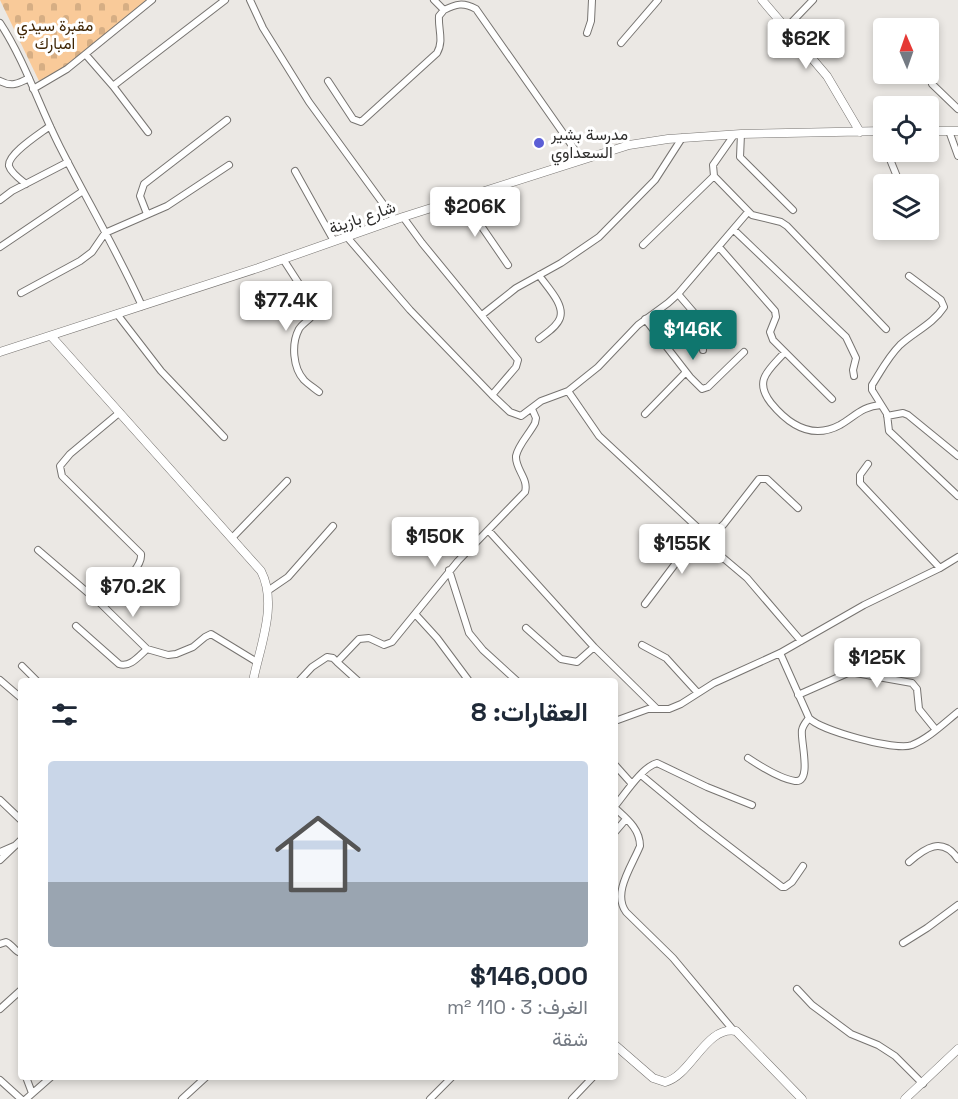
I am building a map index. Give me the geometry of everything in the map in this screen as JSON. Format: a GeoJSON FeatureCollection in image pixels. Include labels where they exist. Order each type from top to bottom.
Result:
{"type":"FeatureCollection","features":[{"type":"Feature","properties":{"kind":"street"},"geometry":{"type":"LineString","coordinates":[[33,89],[86,55],[152,0]]}},
{"type":"Feature","properties":{"kind":"street"},"geometry":{"type":"LineString","coordinates":[[113,86],[225,0]]}},
{"type":"Feature","properties":{"kind":"street"},"geometry":{"type":"LineString","coordinates":[[250,0],[263,28],[309,102],[399,218],[518,360],[516,367],[492,395]]}},
{"type":"Feature","properties":{"kind":"street"},"geometry":{"type":"LineString","coordinates":[[434,0],[444,10]]}},
{"type":"Feature","properties":{"kind":"street"},"geometry":{"type":"LineString","coordinates":[[587,33],[591,21],[592,0]]}},
{"type":"Feature","properties":{"kind":"street"},"geometry":{"type":"LineString","coordinates":[[621,43],[658,0]]}},
{"type":"Feature","properties":{"kind":"street"},"geometry":{"type":"LineString","coordinates":[[762,0],[828,76],[860,132]]}},
{"type":"Feature","properties":{"kind":"street"},"geometry":{"type":"LineString","coordinates":[[786,28],[813,0]]}},
{"type":"Feature","properties":{"kind":"street"},"geometry":{"type":"LineString","coordinates":[[328,81],[353,119],[361,122],[437,52],[442,41],[439,32],[439,16],[444,10],[456,4],[462,4],[476,9],[582,160]]}},
{"type":"Feature","properties":{"kind":"street"},"geometry":{"type":"LineString","coordinates":[[0,23],[142,306]]}},
{"type":"Feature","properties":{"kind":"street"},"geometry":{"type":"LineString","coordinates":[[86,55],[148,132]]}},
{"type":"Feature","properties":{"kind":"street"},"geometry":{"type":"LineString","coordinates":[[0,81],[11,85],[29,78]]}},
{"type":"Feature","properties":{"kind":"street"},"geometry":{"type":"LineString","coordinates":[[932,84],[958,109]]}},
{"type":"Feature","properties":{"kind":"street"},"geometry":{"type":"LineString","coordinates":[[147,214],[140,196],[144,184],[227,120]]}},
{"type":"Feature","properties":{"kind":"street"},"geometry":{"type":"LineString","coordinates":[[26,184],[11,171],[9,162],[12,156],[50,126]]}},
{"type":"Feature","properties":{"kind":"street","name":"شارع بازينة"},"geometry":{"type":"LineString","coordinates":[[0,352],[334,242],[399,218],[629,145],[682,138],[873,131]]}},
{"type":"Feature","properties":{"kind":"street"},"geometry":{"type":"LineString","coordinates":[[939,131],[958,131]]}},
{"type":"Feature","properties":{"kind":"street"},"geometry":{"type":"LineString","coordinates":[[949,131],[958,156]]}},
{"type":"Feature","properties":{"kind":"street"},"geometry":{"type":"LineString","coordinates":[[737,135],[713,165],[714,176],[748,212],[757,218],[778,221],[787,226],[886,329]]}},
{"type":"Feature","properties":{"kind":"street"},"geometry":{"type":"LineString","coordinates":[[737,135],[740,157],[793,210]]}},
{"type":"Feature","properties":{"kind":"street"},"geometry":{"type":"LineString","coordinates":[[482,315],[516,288],[561,263],[599,237],[627,210],[664,168],[682,138]]}},
{"type":"Feature","properties":{"kind":"street"},"geometry":{"type":"LineString","coordinates":[[0,200],[68,162]]}},
{"type":"Feature","properties":{"kind":"street"},"geometry":{"type":"LineString","coordinates":[[21,293],[80,261],[92,252],[105,233],[167,206],[229,165]]}},
{"type":"Feature","properties":{"kind":"street"},"geometry":{"type":"LineString","coordinates":[[295,171],[334,242]]}},
{"type":"Feature","properties":{"kind":"street"},"geometry":{"type":"LineString","coordinates":[[643,245],[714,176]]}},
{"type":"Feature","properties":{"kind":"street"},"geometry":{"type":"LineString","coordinates":[[0,247],[83,191]]}},
{"type":"Feature","properties":{"kind":"street"},"geometry":{"type":"LineString","coordinates":[[462,198],[507,265]]}},
{"type":"Feature","properties":{"kind":"street"},"geometry":{"type":"LineString","coordinates":[[347,237],[402,302],[492,395],[516,415],[521,416],[541,401],[568,391],[598,367],[645,319],[678,294],[748,212]]}},
{"type":"Feature","properties":{"kind":"street"},"geometry":{"type":"LineString","coordinates":[[734,230],[848,339],[857,360],[853,370],[854,376]]}},
{"type":"Feature","properties":{"kind":"street"},"geometry":{"type":"LineString","coordinates":[[719,247],[775,311],[776,317],[770,330],[770,336],[832,399]]}},
{"type":"Feature","properties":{"kind":"street"},"geometry":{"type":"LineString","coordinates":[[283,259],[315,307],[315,312],[300,328],[295,341],[294,354],[298,373],[304,381],[319,392]]}},
{"type":"Feature","properties":{"kind":"street"},"geometry":{"type":"LineString","coordinates":[[539,275],[558,304],[560,314],[560,319],[555,326],[539,339]]}},
{"type":"Feature","properties":{"kind":"street"},"geometry":{"type":"LineString","coordinates":[[909,276],[941,300],[944,307],[935,319],[905,341],[888,358],[872,388],[887,416],[889,431],[958,496]]}},
{"type":"Feature","properties":{"kind":"street"},"geometry":{"type":"LineString","coordinates":[[678,294],[702,322],[703,350]]}},
{"type":"Feature","properties":{"kind":"street"},"geometry":{"type":"LineString","coordinates":[[117,314],[161,371],[224,437]]}},
{"type":"Feature","properties":{"kind":"street"},"geometry":{"type":"LineString","coordinates":[[645,319],[700,389],[705,389],[744,352]]}},
{"type":"Feature","properties":{"kind":"street"},"geometry":{"type":"LineString","coordinates":[[51,336],[261,571],[269,590],[266,623],[254,678]]}},
{"type":"Feature","properties":{"kind":"street"},"geometry":{"type":"LineString","coordinates":[[785,352],[765,374],[763,387],[771,402],[786,418],[800,428],[811,431],[827,430],[864,407],[881,405]]}},
{"type":"Feature","properties":{"kind":"street"},"geometry":{"type":"LineString","coordinates":[[645,414],[686,372]]}},
{"type":"Feature","properties":{"kind":"street"},"geometry":{"type":"LineString","coordinates":[[568,391],[599,436],[700,531],[706,542],[747,578],[801,641]]}},
{"type":"Feature","properties":{"kind":"street"},"geometry":{"type":"LineString","coordinates":[[337,662],[353,644],[364,638],[388,645],[416,615],[449,570],[525,492],[525,482],[516,458],[517,452],[536,423],[532,409]]}},
{"type":"Feature","properties":{"kind":"street"},"geometry":{"type":"LineString","coordinates":[[101,604],[134,570],[140,562],[141,554],[66,481],[60,471],[60,466],[70,454],[119,413]]}},
{"type":"Feature","properties":{"kind":"street"},"geometry":{"type":"LineString","coordinates":[[887,416],[908,415],[958,456]]}},
{"type":"Feature","properties":{"kind":"street"},"geometry":{"type":"LineString","coordinates":[[868,464],[860,475],[860,483],[940,568]]}},
{"type":"Feature","properties":{"kind":"street"},"geometry":{"type":"LineString","coordinates":[[706,542],[724,524],[759,479],[767,480],[798,508]]}},
{"type":"Feature","properties":{"kind":"street"},"geometry":{"type":"LineString","coordinates":[[232,538],[287,481]]}},
{"type":"Feature","properties":{"kind":"street"},"geometry":{"type":"LineString","coordinates":[[269,590],[288,577],[333,526]]}},
{"type":"Feature","properties":{"kind":"street"},"geometry":{"type":"LineString","coordinates":[[488,530],[594,647],[656,708]]}},
{"type":"Feature","properties":{"kind":"street"},"geometry":{"type":"LineString","coordinates":[[645,604],[700,531]]}},
{"type":"Feature","properties":{"kind":"street"},"geometry":{"type":"LineString","coordinates":[[38,550],[101,604],[147,649],[168,655],[176,654],[193,647],[211,634],[257,662]]}},
{"type":"Feature","properties":{"kind":"street"},"geometry":{"type":"LineString","coordinates":[[618,720],[656,708],[669,709],[681,704],[697,693],[780,652],[864,605],[958,557]]}},
{"type":"Feature","properties":{"kind":"street"},"geometry":{"type":"LineString","coordinates":[[449,570],[469,633],[483,650],[514,678]]}},
{"type":"Feature","properties":{"kind":"street"},"geometry":{"type":"LineString","coordinates":[[416,615],[449,652],[467,678]]}},
{"type":"Feature","properties":{"kind":"street"},"geometry":{"type":"LineString","coordinates":[[76,626],[118,664],[124,666],[130,664],[147,649]]}},
{"type":"Feature","properties":{"kind":"street"},"geometry":{"type":"LineString","coordinates":[[526,628],[566,661],[577,662],[594,647]]}},
{"type":"Feature","properties":{"kind":"street"},"geometry":{"type":"LineString","coordinates":[[642,645],[666,658],[697,693]]}},
{"type":"Feature","properties":{"kind":"street"},"geometry":{"type":"LineString","coordinates":[[780,652],[809,718],[830,731],[898,747],[910,746],[936,730],[958,712]]}},
{"type":"Feature","properties":{"kind":"street"},"geometry":{"type":"LineString","coordinates":[[302,678],[312,667],[327,657],[333,658],[355,678]]}},
{"type":"Feature","properties":{"kind":"street"},"geometry":{"type":"LineString","coordinates":[[22,666],[34,678]]}},
{"type":"Feature","properties":{"kind":"street"},"geometry":{"type":"LineString","coordinates":[[798,695],[850,672],[912,683],[917,689],[919,709],[936,730]]}},
{"type":"Feature","properties":{"kind":"street"},"geometry":{"type":"LineString","coordinates":[[0,680],[18,695]]}},
{"type":"Feature","properties":{"kind":"street"},"geometry":{"type":"LineString","coordinates":[[748,758],[770,771],[800,781],[805,771],[801,733],[802,727],[809,718]]}},
{"type":"Feature","properties":{"kind":"street"},"geometry":{"type":"LineString","coordinates":[[618,803],[650,765],[660,764],[707,787],[752,805]]}},
{"type":"Feature","properties":{"kind":"street"},"geometry":{"type":"LineString","coordinates":[[618,768],[632,784]]}},
{"type":"Feature","properties":{"kind":"street"},"geometry":{"type":"LineString","coordinates":[[641,775],[700,824],[782,886],[785,887],[792,882],[803,866]]}},
{"type":"Feature","properties":{"kind":"street"},"geometry":{"type":"LineString","coordinates":[[0,800],[18,817]]}},
{"type":"Feature","properties":{"kind":"street"},"geometry":{"type":"LineString","coordinates":[[618,810],[639,835],[640,846],[620,892],[621,905],[673,958],[734,1031]]}},
{"type":"Feature","properties":{"kind":"street"},"geometry":{"type":"LineString","coordinates":[[618,828],[626,819]]}},
{"type":"Feature","properties":{"kind":"street"},"geometry":{"type":"LineString","coordinates":[[0,860],[18,843]]}},
{"type":"Feature","properties":{"kind":"street"},"geometry":{"type":"LineString","coordinates":[[0,852],[14,846]]}},
{"type":"Feature","properties":{"kind":"street"},"geometry":{"type":"LineString","coordinates":[[909,862],[924,850],[939,846],[952,851],[958,859]]}},
{"type":"Feature","properties":{"kind":"street"},"geometry":{"type":"LineString","coordinates":[[903,944],[958,905]]}},
{"type":"Feature","properties":{"kind":"street"},"geometry":{"type":"LineString","coordinates":[[0,944],[10,943],[18,952]]}},
{"type":"Feature","properties":{"kind":"street"},"geometry":{"type":"LineString","coordinates":[[797,989],[812,1005],[851,1034],[878,1045],[895,1056],[922,1084]]}},
{"type":"Feature","properties":{"kind":"street"},"geometry":{"type":"LineString","coordinates":[[0,1009],[18,993]]}},
{"type":"Feature","properties":{"kind":"street"},"geometry":{"type":"LineString","coordinates":[[619,1047],[656,1080],[668,1082],[675,1078],[717,1035],[726,1030],[734,1031],[742,1035],[801,1099]]}},
{"type":"Feature","properties":{"kind":"street"},"geometry":{"type":"LineString","coordinates":[[905,1099],[958,1049]]}},
{"type":"Feature","properties":{"kind":"street"},"geometry":{"type":"LineString","coordinates":[[0,1080],[21,1099]]}},
{"type":"Feature","properties":{"kind":"street"},"geometry":{"type":"LineString","coordinates":[[27,1080],[32,1093]]}},
{"type":"Feature","properties":{"kind":"street"},"geometry":{"type":"LineString","coordinates":[[26,1099],[47,1080]]}},
{"type":"Feature","properties":{"kind":"street"},"geometry":{"type":"LineString","coordinates":[[182,1099],[200,1080]]}},
{"type":"Feature","properties":{"kind":"street"},"geometry":{"type":"LineString","coordinates":[[430,1099],[449,1080]]}},
{"type":"Feature","properties":{"kind":"street"},"geometry":{"type":"LineString","coordinates":[[572,1099],[590,1080]]}},
{"type":"Feature","properties":{"kind":"green space","name":"مقبرة سيدي امبارك"},"geometry":{"type":"Polygon","coordinates":[[[0,0],[147,0],[63,69],[39,81],[0,0]]]}},
{"type":"Feature","properties":{"kind":"place","name":"مدرسة بشير السعداوي"},"geometry":{"type":"Point","coordinates":[539,143]}}]}
